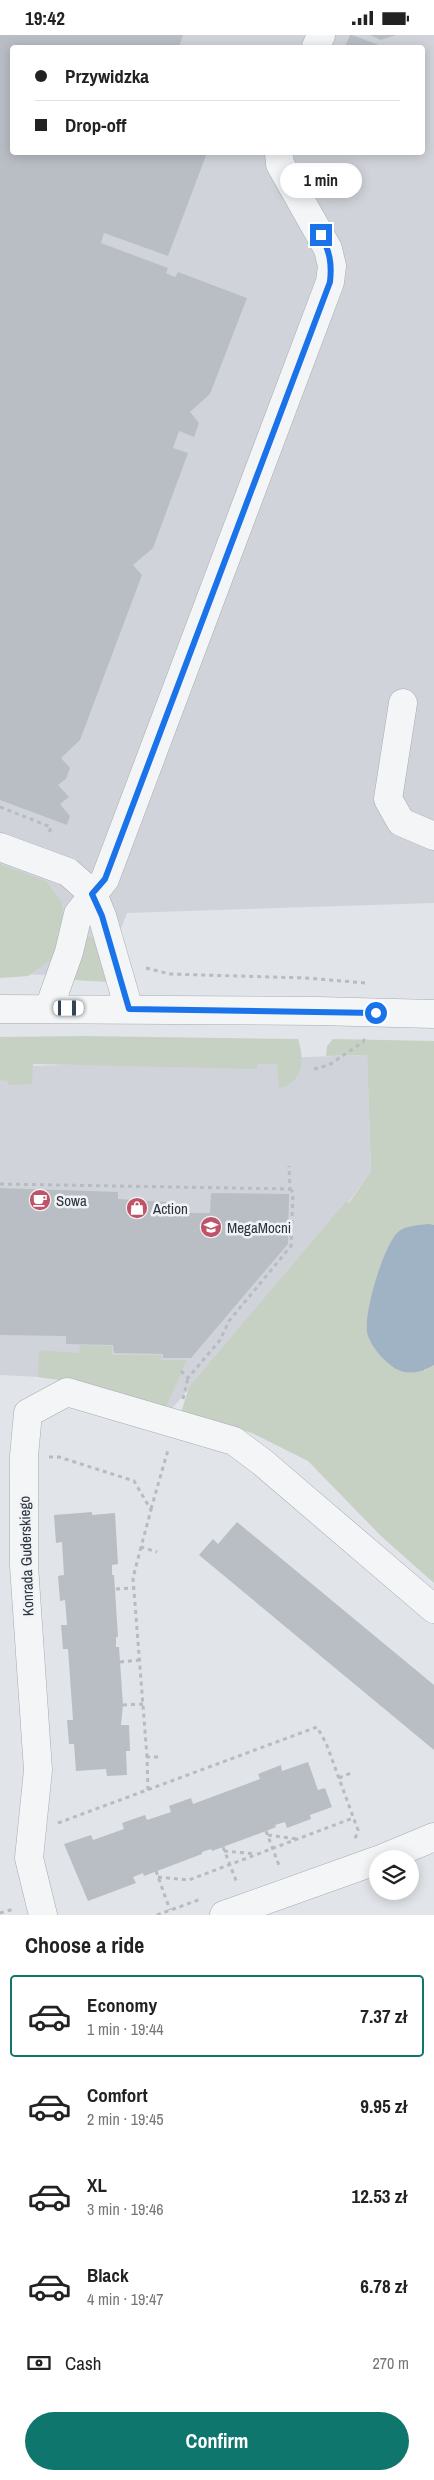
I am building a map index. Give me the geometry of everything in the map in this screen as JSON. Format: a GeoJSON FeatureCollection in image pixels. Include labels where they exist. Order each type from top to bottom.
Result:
{"type":"FeatureCollection","features":[{"type":"Feature","properties":{"kind":"street"},"geometry":{"type":"LineString","coordinates":[[49,1008],[69,952],[78,914],[105,879],[330,282],[332,266],[328,249],[280,164],[279,155]]}},
{"type":"Feature","properties":{"kind":"street"},"geometry":{"type":"LineString","coordinates":[[403,703],[388,799],[401,822],[434,836]]}},
{"type":"Feature","properties":{"kind":"street"},"geometry":{"type":"LineString","coordinates":[[0,847],[68,872],[92,894],[102,916],[129,1009]]}},
{"type":"Feature","properties":{"kind":"street"},"geometry":{"type":"LineString","coordinates":[[0,1009],[49,1008],[434,1014]]}},
{"type":"Feature","properties":{"kind":"street","name":"Konrada Guderskiego"},"geometry":{"type":"LineString","coordinates":[[44,1915],[29,1858],[38,1770],[24,1566],[24,1456],[28,1413],[67,1392],[234,1441],[262,1462],[434,1609]]}},
{"type":"Feature","properties":{"kind":"street"},"geometry":{"type":"LineString","coordinates":[[402,1850],[434,1837]]}},
{"type":"Feature","properties":{"kind":"street"},"geometry":{"type":"LineString","coordinates":[[224,1915],[369,1863]]}},
{"type":"Feature","properties":{"kind":"path"},"geometry":{"type":"LineString","coordinates":[[0,807],[51,827],[39,861]]}},
{"type":"Feature","properties":{"kind":"path"},"geometry":{"type":"LineString","coordinates":[[140,965],[170,974],[369,983]]}},
{"type":"Feature","properties":{"kind":"path"},"geometry":{"type":"LineString","coordinates":[[314,1069],[329,1065],[363,1042],[366,1035]]}},
{"type":"Feature","properties":{"kind":"path"},"geometry":{"type":"LineString","coordinates":[[181,1371],[188,1378],[220,1340],[229,1321],[291,1246],[293,1193],[290,1189],[289,1165]]}},
{"type":"Feature","properties":{"kind":"path"},"geometry":{"type":"LineString","coordinates":[[0,1184],[290,1189]]}},
{"type":"Feature","properties":{"kind":"path"},"geometry":{"type":"LineString","coordinates":[[148,1790],[134,1578],[176,1423]]}},
{"type":"Feature","properties":{"kind":"path"},"geometry":{"type":"LineString","coordinates":[[24,1456],[59,1457],[127,1476],[134,1481],[151,1510]]}},
{"type":"Feature","properties":{"kind":"path"},"geometry":{"type":"LineString","coordinates":[[141,1547],[157,1552]]}},
{"type":"Feature","properties":{"kind":"path"},"geometry":{"type":"LineString","coordinates":[[116,1589],[134,1588]]}},
{"type":"Feature","properties":{"kind":"path"},"geometry":{"type":"LineString","coordinates":[[120,1662],[140,1660]]}},
{"type":"Feature","properties":{"kind":"path"},"geometry":{"type":"LineString","coordinates":[[123,1705],[143,1704]]}},
{"type":"Feature","properties":{"kind":"path"},"geometry":{"type":"LineString","coordinates":[[69,1819],[317,1727],[326,1743],[353,1818],[189,1881],[158,1877]]}},
{"type":"Feature","properties":{"kind":"path"},"geometry":{"type":"LineString","coordinates":[[147,1757],[162,1757]]}},
{"type":"Feature","properties":{"kind":"path"},"geometry":{"type":"LineString","coordinates":[[339,1778],[353,1772]]}},
{"type":"Feature","properties":{"kind":"path"},"geometry":{"type":"LineString","coordinates":[[279,1864],[267,1833],[298,1839]]}},
{"type":"Feature","properties":{"kind":"path"},"geometry":{"type":"LineString","coordinates":[[235,1880],[224,1849],[258,1854]]}},
{"type":"Feature","properties":{"kind":"path"},"geometry":{"type":"LineString","coordinates":[[156,1871],[170,1910]]}},
{"type":"Feature","properties":{"kind":"shaded area"},"geometry":{"type":"Polygon","coordinates":[[[0,35],[434,35],[434,903],[127,913],[103,976],[0,974],[0,35]]]}},
{"type":"Feature","properties":{"kind":"shaded area"},"geometry":{"type":"Polygon","coordinates":[[[367,1055],[371,1171],[348,1203],[346,1201],[171,1410],[59,1378],[0,1375],[0,1067],[367,1055]]]}},
{"type":"Feature","properties":{"kind":"green space"},"geometry":{"type":"Polygon","coordinates":[[[0,864],[46,881],[62,902],[64,934],[52,959],[28,976],[0,978],[0,864]]]}},
{"type":"Feature","properties":{"kind":"green space"},"geometry":{"type":"Polygon","coordinates":[[[90,936],[93,938],[110,982],[73,980],[86,938],[90,936]]]}},
{"type":"Feature","properties":{"kind":"green space"},"geometry":{"type":"Polygon","coordinates":[[[84,1036],[298,1039],[301,1062],[300,1069],[293,1081],[279,1088],[277,1064],[257,1064],[257,1069],[33,1064],[32,1084],[8,1085],[8,1081],[0,1080],[0,1037],[84,1036]]]}},
{"type":"Feature","properties":{"kind":"green space"},"geometry":{"type":"Polygon","coordinates":[[[333,1039],[434,1041],[434,1225],[430,1224],[424,1371],[434,1365],[434,1583],[381,1536],[308,1461],[252,1433],[181,1413],[189,1387],[346,1201],[349,1203],[371,1171],[367,1055],[326,1056],[327,1046],[333,1039]]]}},
{"type":"Feature","properties":{"kind":"green space"},"geometry":{"type":"Polygon","coordinates":[[[80,1345],[112,1346],[112,1355],[161,1355],[161,1360],[187,1360],[165,1409],[73,1382],[38,1377],[39,1350],[79,1353],[80,1345]]]}},
{"type":"Feature","properties":{"kind":"water"},"geometry":{"type":"Polygon","coordinates":[[[434,1225],[434,1365],[418,1372],[410,1373],[390,1365],[371,1343],[367,1332],[368,1310],[381,1265],[397,1233],[408,1227],[434,1225]]]}},
{"type":"Feature","properties":{"kind":"building"},"geometry":{"type":"Polygon","coordinates":[[[0,35],[183,35],[180,45],[10,45],[10,155],[206,155],[168,256],[104,233],[101,243],[168,268],[166,273],[175,277],[178,272],[247,298],[210,394],[190,412],[199,423],[194,437],[179,431],[173,448],[188,453],[153,548],[133,565],[142,575],[80,740],[61,758],[70,768],[66,779],[58,785],[69,797],[60,804],[70,816],[67,825],[0,800],[0,35]]]}},
{"type":"Feature","properties":{"kind":"building"},"geometry":{"type":"Polygon","coordinates":[[[350,35],[352,35],[379,45],[346,45],[350,35]]]}},
{"type":"Feature","properties":{"kind":"building"},"geometry":{"type":"Polygon","coordinates":[[[370,35],[396,35],[381,40],[370,35]]]}},
{"type":"Feature","properties":{"kind":"building"},"geometry":{"type":"Polygon","coordinates":[[[0,1188],[118,1192],[118,1199],[168,1202],[167,1213],[210,1213],[211,1193],[289,1194],[288,1244],[191,1358],[163,1358],[163,1354],[114,1353],[113,1345],[66,1344],[66,1336],[0,1335],[0,1188]]]}},
{"type":"Feature","properties":{"kind":"building"},"geometry":{"type":"Polygon","coordinates":[[[92,1512],[92,1515],[115,1513],[118,1564],[112,1565],[112,1575],[114,1575],[118,1637],[116,1637],[116,1647],[119,1647],[123,1705],[121,1725],[129,1725],[130,1751],[126,1751],[127,1775],[107,1776],[106,1769],[76,1771],[74,1744],[69,1744],[67,1720],[73,1720],[68,1649],[63,1649],[61,1625],[67,1625],[65,1600],[60,1601],[58,1576],[64,1575],[62,1542],[56,1543],[54,1515],[92,1512]]]}},
{"type":"Feature","properties":{"kind":"building"},"geometry":{"type":"Polygon","coordinates":[[[237,1522],[434,1685],[434,1750],[199,1555],[213,1539],[218,1544],[237,1522]]]}},
{"type":"Feature","properties":{"kind":"building"},"geometry":{"type":"Polygon","coordinates":[[[308,1762],[318,1790],[325,1788],[332,1807],[310,1815],[311,1819],[287,1828],[285,1822],[275,1825],[276,1827],[266,1831],[212,1851],[211,1849],[202,1852],[202,1854],[144,1876],[143,1873],[133,1877],[136,1883],[88,1901],[64,1844],[91,1835],[93,1840],[124,1829],[122,1823],[145,1815],[147,1820],[171,1812],[169,1806],[191,1798],[193,1804],[260,1779],[258,1774],[281,1765],[282,1771],[308,1762]]]}},
{"type":"Feature","properties":{"kind":"place","name":"Sowa"},"geometry":{"type":"Point","coordinates":[40,1200]}},
{"type":"Feature","properties":{"kind":"place","name":"Action"},"geometry":{"type":"Point","coordinates":[137,1208]}},
{"type":"Feature","properties":{"kind":"place","name":"MegaMocni"},"geometry":{"type":"Point","coordinates":[211,1227]}},
{"type":"Feature","properties":{"kind":"route"},"geometry":{"type":"LineString","coordinates":[[321,235],[328,249],[332,266],[330,282],[105,879],[92,894],[102,916],[129,1009],[376,1013]]}}]}
